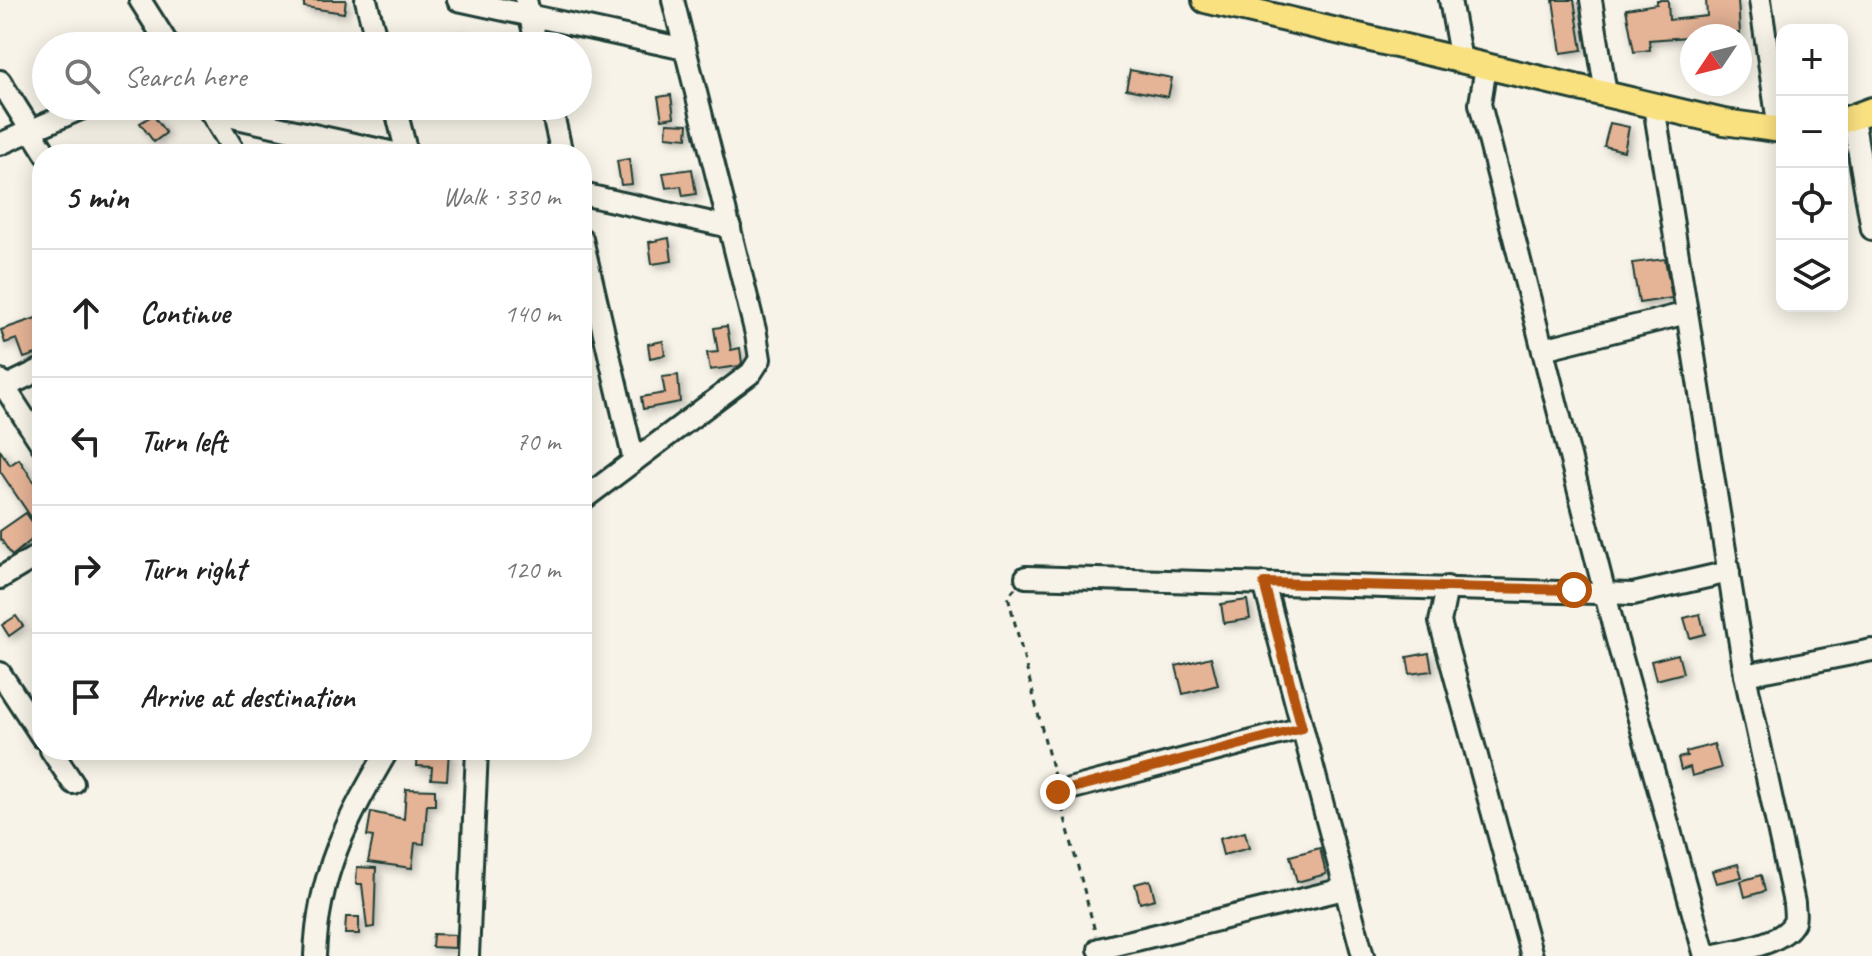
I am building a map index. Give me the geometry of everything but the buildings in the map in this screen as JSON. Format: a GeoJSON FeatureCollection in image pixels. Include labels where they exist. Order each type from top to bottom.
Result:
{"type":"FeatureCollection","features":[{"type":"Feature","properties":{"kind":"main road"},"geometry":{"type":"LineString","coordinates":[[1205,0],[1724,122],[1776,129]]}},
{"type":"Feature","properties":{"kind":"street"},"geometry":{"type":"LineString","coordinates":[[140,0],[160,32]]}},
{"type":"Feature","properties":{"kind":"street"},"geometry":{"type":"LineString","coordinates":[[366,0],[374,32]]}},
{"type":"Feature","properties":{"kind":"street"},"geometry":{"type":"LineString","coordinates":[[458,0],[528,8],[685,49]]}},
{"type":"Feature","properties":{"kind":"street"},"geometry":{"type":"LineString","coordinates":[[592,492],[751,373],[760,359],[673,0]]}},
{"type":"Feature","properties":{"kind":"street"},"geometry":{"type":"LineString","coordinates":[[1450,0],[1461,60]]}},
{"type":"Feature","properties":{"kind":"street"},"geometry":{"type":"LineString","coordinates":[[1591,0],[1606,94]]}},
{"type":"Feature","properties":{"kind":"street"},"geometry":{"type":"LineString","coordinates":[[1760,0],[1776,99]]}},
{"type":"Feature","properties":{"kind":"street"},"geometry":{"type":"LineString","coordinates":[[528,8],[534,32]]}},
{"type":"Feature","properties":{"kind":"street"},"geometry":{"type":"LineString","coordinates":[[1486,66],[1480,104],[1605,592],[1708,956],[1764,943],[1786,932],[1795,919],[1794,903],[1745,675],[1654,106]]}},
{"type":"Feature","properties":{"kind":"street"},"geometry":{"type":"LineString","coordinates":[[0,81],[40,144]]}},
{"type":"Feature","properties":{"kind":"street"},"geometry":{"type":"LineString","coordinates":[[1856,117],[1872,229]]}},
{"type":"Feature","properties":{"kind":"street"},"geometry":{"type":"LineString","coordinates":[[0,144],[54,120]]}},
{"type":"Feature","properties":{"kind":"street"},"geometry":{"type":"LineString","coordinates":[[215,120],[230,144]]}},
{"type":"Feature","properties":{"kind":"street"},"geometry":{"type":"LineString","coordinates":[[255,120],[357,144]]}},
{"type":"Feature","properties":{"kind":"street"},"geometry":{"type":"LineString","coordinates":[[398,120],[404,144]]}},
{"type":"Feature","properties":{"kind":"street"},"geometry":{"type":"LineString","coordinates":[[554,120],[560,144]]}},
{"type":"Feature","properties":{"kind":"street"},"geometry":{"type":"LineString","coordinates":[[592,196],[730,227]]}},
{"type":"Feature","properties":{"kind":"street"},"geometry":{"type":"LineString","coordinates":[[592,282],[634,461]]}},
{"type":"Feature","properties":{"kind":"street"},"geometry":{"type":"LineString","coordinates":[[1543,349],[1687,313]]}},
{"type":"Feature","properties":{"kind":"street"},"geometry":{"type":"LineString","coordinates":[[32,372],[2,383],[32,430]]}},
{"type":"Feature","properties":{"kind":"street"},"geometry":{"type":"LineString","coordinates":[[0,578],[32,559]]}},
{"type":"Feature","properties":{"kind":"street"},"geometry":{"type":"LineString","coordinates":[[1026,577],[1633,594],[1729,572]]}},
{"type":"Feature","properties":{"kind":"street"},"geometry":{"type":"LineString","coordinates":[[1264,583],[1363,956]]}},
{"type":"Feature","properties":{"kind":"street"},"geometry":{"type":"LineString","coordinates":[[1447,587],[1440,622],[1532,956]]}},
{"type":"Feature","properties":{"kind":"street"},"geometry":{"type":"LineString","coordinates":[[1745,675],[1872,650]]}},
{"type":"Feature","properties":{"kind":"street"},"geometry":{"type":"LineString","coordinates":[[0,673],[32,722]]}},
{"type":"Feature","properties":{"kind":"street"},"geometry":{"type":"LineString","coordinates":[[1058,792],[1302,728]]}},
{"type":"Feature","properties":{"kind":"street"},"geometry":{"type":"LineString","coordinates":[[58,760],[73,783]]}},
{"type":"Feature","properties":{"kind":"street"},"geometry":{"type":"LineString","coordinates":[[315,956],[316,921],[325,876],[350,815],[382,760]]}},
{"type":"Feature","properties":{"kind":"street"},"geometry":{"type":"LineString","coordinates":[[468,956],[477,760]]}},
{"type":"Feature","properties":{"kind":"street"},"geometry":{"type":"LineString","coordinates":[[1099,949],[1344,889]]}},
{"type":"Feature","properties":{"kind":"path"},"geometry":{"type":"LineString","coordinates":[[1026,577],[1008,596],[1099,949]]}},
{"type":"Feature","properties":{"kind":"route"},"geometry":{"type":"LineString","coordinates":[[1058,792],[1302,728],[1264,583],[1574,590]]}}]}
